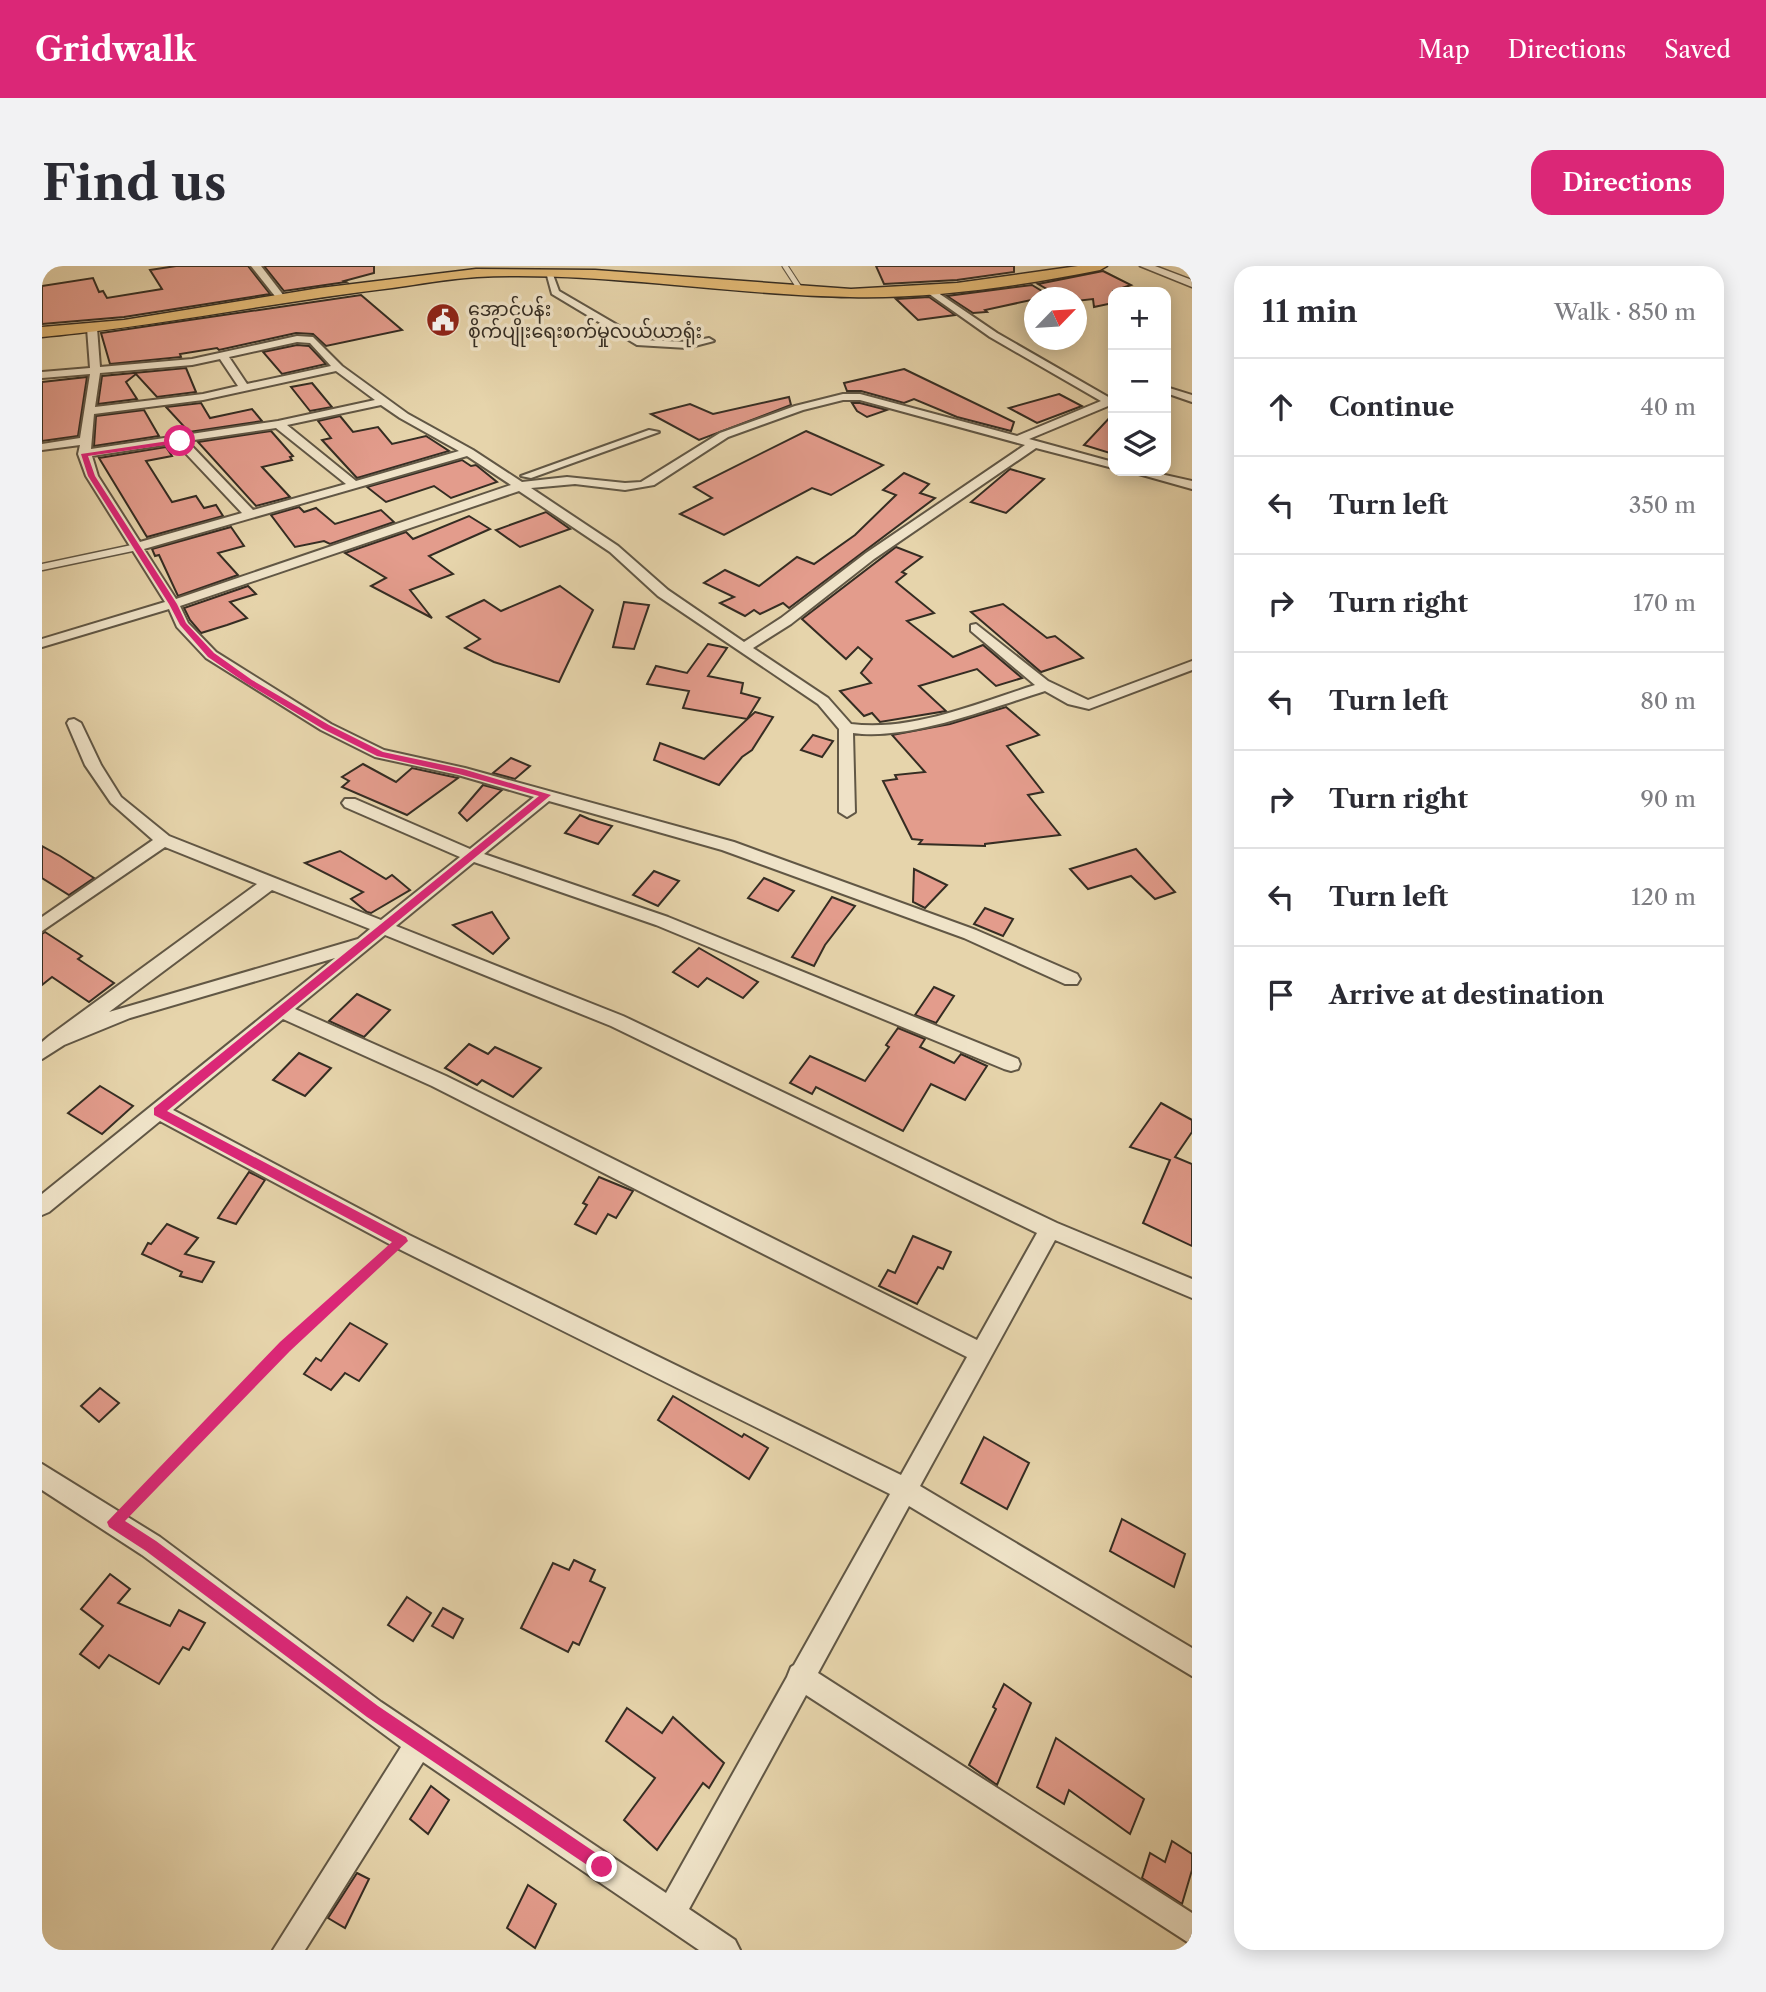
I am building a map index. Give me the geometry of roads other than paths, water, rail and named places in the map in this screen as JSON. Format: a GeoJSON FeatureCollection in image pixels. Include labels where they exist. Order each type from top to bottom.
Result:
{"type":"FeatureCollection","features":[{"type":"Feature","properties":{"kind":"main road"},"geometry":{"type":"LineString","coordinates":[[42,332],[181,317],[281,298],[476,273],[541,271],[851,293],[928,289],[1049,276],[1100,266]]}},
{"type":"Feature","properties":{"kind":"street"},"geometry":{"type":"LineString","coordinates":[[256,266],[281,298]]}},
{"type":"Feature","properties":{"kind":"street"},"geometry":{"type":"LineString","coordinates":[[1145,266],[1192,284]]}},
{"type":"Feature","properties":{"kind":"street"},"geometry":{"type":"LineString","coordinates":[[541,271],[555,292],[641,343],[687,345],[709,341]]}},
{"type":"Feature","properties":{"kind":"street"},"geometry":{"type":"LineString","coordinates":[[928,289],[953,310],[1001,340],[1108,399]]}},
{"type":"Feature","properties":{"kind":"street"},"geometry":{"type":"LineString","coordinates":[[92,328],[95,370],[92,411],[84,441],[84,454],[92,476],[173,604],[182,624],[211,655],[249,681],[326,727],[380,754],[460,771],[728,846],[970,934],[1071,979]]}},
{"type":"Feature","properties":{"kind":"street"},"geometry":{"type":"LineString","coordinates":[[42,375],[192,362],[305,338],[313,340],[338,368],[404,416],[469,452],[614,549],[663,593],[823,701],[846,728],[868,732],[929,721],[1047,686]]}},
{"type":"Feature","properties":{"kind":"street"},"geometry":{"type":"LineString","coordinates":[[223,355],[244,388]]}},
{"type":"Feature","properties":{"kind":"street"},"geometry":{"type":"LineString","coordinates":[[92,411],[204,397],[338,368]]}},
{"type":"Feature","properties":{"kind":"street"},"geometry":{"type":"LineString","coordinates":[[1171,392],[1192,398]]}},
{"type":"Feature","properties":{"kind":"street"},"geometry":{"type":"LineString","coordinates":[[517,484],[583,481],[637,487],[650,482],[724,435],[799,408],[851,396],[1108,465]]}},
{"type":"Feature","properties":{"kind":"street"},"geometry":{"type":"LineString","coordinates":[[84,454],[278,424],[383,401]]}},
{"type":"Feature","properties":{"kind":"street"},"geometry":{"type":"LineString","coordinates":[[1017,440],[1108,403]]}},
{"type":"Feature","properties":{"kind":"street"},"geometry":{"type":"LineString","coordinates":[[278,424],[356,486]]}},
{"type":"Feature","properties":{"kind":"street"},"geometry":{"type":"LineString","coordinates":[[42,643],[173,604],[517,484],[653,432]]}},
{"type":"Feature","properties":{"kind":"street"},"geometry":{"type":"LineString","coordinates":[[42,447],[84,441]]}},
{"type":"Feature","properties":{"kind":"street"},"geometry":{"type":"LineString","coordinates":[[180,441],[252,516]]}},
{"type":"Feature","properties":{"kind":"street"},"geometry":{"type":"LineString","coordinates":[[745,647],[786,621],[870,556],[1032,445]]}},
{"type":"Feature","properties":{"kind":"street"},"geometry":{"type":"LineString","coordinates":[[137,547],[469,452]]}},
{"type":"Feature","properties":{"kind":"street"},"geometry":{"type":"LineString","coordinates":[[1155,476],[1192,485]]}},
{"type":"Feature","properties":{"kind":"street"},"geometry":{"type":"LineString","coordinates":[[976,628],[1047,686],[1072,702],[1089,705],[1192,665]]}},
{"type":"Feature","properties":{"kind":"street"},"geometry":{"type":"LineString","coordinates":[[74,723],[93,765],[116,800],[163,840],[617,1021],[1050,1229],[1192,1289]]}},
{"type":"Feature","properties":{"kind":"street"},"geometry":{"type":"LineString","coordinates":[[846,728],[847,813]]}},
{"type":"Feature","properties":{"kind":"street"},"geometry":{"type":"LineString","coordinates":[[42,1206],[546,795]]}},
{"type":"Feature","properties":{"kind":"street"},"geometry":{"type":"LineString","coordinates":[[350,803],[472,856],[662,921],[1011,1064]]}},
{"type":"Feature","properties":{"kind":"street"},"geometry":{"type":"LineString","coordinates":[[42,925],[163,840]]}},
{"type":"Feature","properties":{"kind":"street"},"geometry":{"type":"LineString","coordinates":[[49,1047],[270,883]]}},
{"type":"Feature","properties":{"kind":"street"},"geometry":{"type":"LineString","coordinates":[[49,1047],[124,1013],[365,943]]}},
{"type":"Feature","properties":{"kind":"street"},"geometry":{"type":"LineString","coordinates":[[282,1011],[439,1081],[980,1352]]}},
{"type":"Feature","properties":{"kind":"street"},"geometry":{"type":"LineString","coordinates":[[158,1111],[402,1241],[904,1489],[1192,1663]]}},
{"type":"Feature","properties":{"kind":"street"},"geometry":{"type":"LineString","coordinates":[[671,1913],[1050,1229]]}},
{"type":"Feature","properties":{"kind":"street"},"geometry":{"type":"LineString","coordinates":[[42,1476],[151,1546],[372,1711],[725,1950]]}},
{"type":"Feature","properties":{"kind":"street"},"geometry":{"type":"LineString","coordinates":[[800,1676],[1192,1930]]}},
{"type":"Feature","properties":{"kind":"street"},"geometry":{"type":"LineString","coordinates":[[288,1950],[419,1743]]}},
{"type":"Feature","properties":{"kind":"lane"},"geometry":{"type":"LineString","coordinates":[[785,266],[800,289]]}},
{"type":"Feature","properties":{"kind":"lane"},"geometry":{"type":"LineString","coordinates":[[42,568],[137,547]]}},
{"type":"Feature","properties":{"kind":"place","name":"အောင်ပန်း စိုက်ပျိုးရေးစက်မှုလယ်ယာရုံး"},"geometry":{"type":"Point","coordinates":[443,320]}}]}
